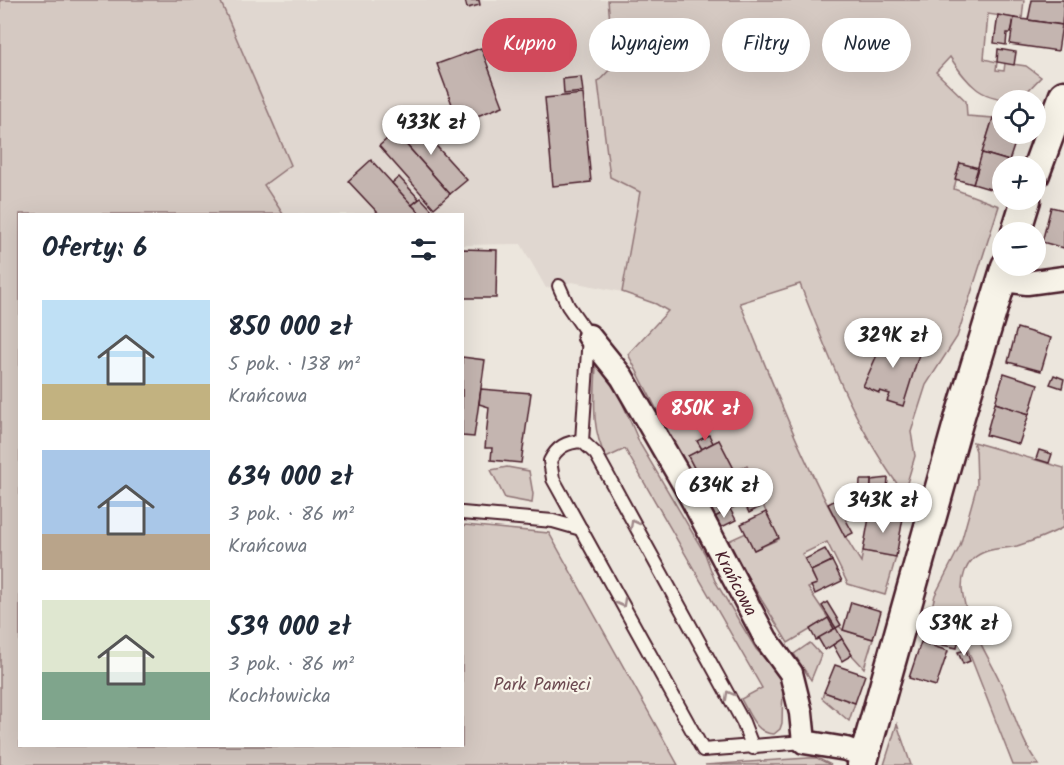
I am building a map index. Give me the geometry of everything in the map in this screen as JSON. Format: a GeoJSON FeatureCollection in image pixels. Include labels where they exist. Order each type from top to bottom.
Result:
{"type":"FeatureCollection","features":[{"type":"Feature","properties":{"kind":"street"},"geometry":{"type":"LineString","coordinates":[[1042,156],[1064,95]]}},
{"type":"Feature","properties":{"kind":"street"},"geometry":{"type":"LineString","coordinates":[[804,742],[846,749],[863,760],[960,416],[1003,276]]}},
{"type":"Feature","properties":{"kind":"street"},"geometry":{"type":"LineString","coordinates":[[1011,276],[1026,283],[1064,278]]}},
{"type":"Feature","properties":{"kind":"street","name":"Krańcowa"},"geometry":{"type":"LineString","coordinates":[[589,336],[622,377],[684,486],[766,639],[791,673],[801,713],[804,742]]}},
{"type":"Feature","properties":{"kind":"lane","name":"Krańcowa"},"geometry":{"type":"LineString","coordinates":[[559,286],[568,306],[589,336]]}},
{"type":"Feature","properties":{"kind":"lane"},"geometry":{"type":"LineString","coordinates":[[582,441],[589,336]]}},
{"type":"Feature","properties":{"kind":"lane"},"geometry":{"type":"LineString","coordinates":[[753,748],[743,722],[596,454],[582,441],[570,442],[561,447],[550,461],[553,479],[704,750],[753,748],[804,742]]}},
{"type":"Feature","properties":{"kind":"lane"},"geometry":{"type":"LineString","coordinates":[[464,513],[553,521],[580,529]]}},
{"type":"Feature","properties":{"kind":"shaded area"},"geometry":{"type":"Polygon","coordinates":[[[220,0],[608,0],[610,18],[589,18],[589,72],[615,72],[640,191],[622,292],[572,282],[546,288],[521,244],[464,245],[464,213],[282,213],[263,185],[291,165],[220,0]]]}},
{"type":"Feature","properties":{"kind":"green space","name":"Park Pamięci"},"geometry":{"type":"Polygon","coordinates":[[[0,0],[220,0],[291,165],[264,185],[282,213],[18,213],[18,747],[464,747],[465,525],[549,533],[678,765],[0,765],[0,0]]]}},
{"type":"Feature","properties":{"kind":"green space"},"geometry":{"type":"Polygon","coordinates":[[[608,0],[1024,0],[1022,19],[988,14],[984,59],[997,62],[996,70],[1004,71],[1005,63],[1026,66],[1041,77],[1029,90],[992,90],[992,97],[971,84],[950,57],[936,72],[966,101],[967,116],[992,118],[978,168],[960,163],[954,189],[992,203],[992,210],[998,210],[957,337],[926,385],[911,432],[915,456],[904,493],[872,444],[845,392],[800,284],[740,303],[780,403],[809,468],[842,532],[861,562],[863,551],[896,557],[885,595],[848,584],[827,542],[802,554],[817,584],[808,588],[835,628],[839,626],[843,630],[873,639],[864,668],[852,655],[828,619],[788,643],[726,542],[746,533],[754,550],[779,539],[758,495],[713,518],[705,502],[751,476],[747,466],[735,471],[719,440],[713,443],[708,436],[698,441],[702,449],[688,456],[704,487],[699,491],[628,354],[668,311],[656,304],[622,292],[640,192],[610,177],[598,82],[607,72],[710,72],[710,18],[610,18],[608,0]]]}},
{"type":"Feature","properties":{"kind":"green space"},"geometry":{"type":"Polygon","coordinates":[[[596,364],[619,395],[640,444],[705,554],[715,581],[756,649],[780,676],[783,683],[782,723],[780,729],[774,734],[758,727],[741,699],[762,688],[625,449],[606,458],[596,423],[596,364]]]}},
{"type":"Feature","properties":{"kind":"green space"},"geometry":{"type":"Polygon","coordinates":[[[973,442],[1064,468],[1064,527],[1023,544],[978,555],[966,568],[962,584],[964,601],[973,627],[1004,690],[1023,739],[1039,765],[1013,765],[955,617],[937,609],[926,630],[935,595],[960,546],[977,485],[976,451],[973,442]]]}},
{"type":"Feature","properties":{"kind":"green space"},"geometry":{"type":"Polygon","coordinates":[[[507,467],[529,471],[533,494],[532,503],[505,498],[491,470],[507,467]]]}},
{"type":"Feature","properties":{"kind":"green space"},"geometry":{"type":"Polygon","coordinates":[[[810,643],[821,655],[811,680],[794,654],[810,643]]]}},
{"type":"Feature","properties":{"kind":"green space"},"geometry":{"type":"Polygon","coordinates":[[[824,692],[855,703],[849,721],[822,698],[824,692]]]}},
{"type":"Feature","properties":{"kind":"green space"},"geometry":{"type":"Polygon","coordinates":[[[897,724],[911,765],[884,765],[897,724]]]}},
{"type":"Feature","properties":{"kind":"green space"},"geometry":{"type":"Polygon","coordinates":[[[817,758],[831,765],[705,765],[817,758]]]}},
{"type":"Feature","properties":{"kind":"building"},"geometry":{"type":"Polygon","coordinates":[[[465,0],[479,0],[480,5],[467,8],[465,0]]]}},
{"type":"Feature","properties":{"kind":"building"},"geometry":{"type":"Polygon","coordinates":[[[1032,0],[1064,0],[1062,25],[1028,20],[1032,0]]]}},
{"type":"Feature","properties":{"kind":"building"},"geometry":{"type":"Polygon","coordinates":[[[998,15],[1014,18],[1011,33],[1007,33],[1006,45],[994,43],[998,15]]]}},
{"type":"Feature","properties":{"kind":"building"},"geometry":{"type":"Polygon","coordinates":[[[1014,18],[1062,25],[1058,51],[1010,44],[1014,18]]]}},
{"type":"Feature","properties":{"kind":"building"},"geometry":{"type":"Polygon","coordinates":[[[481,48],[482,72],[490,72],[503,106],[459,123],[437,64],[481,48]]]}},
{"type":"Feature","properties":{"kind":"building"},"geometry":{"type":"Polygon","coordinates":[[[998,49],[1016,52],[1014,65],[997,62],[998,49]]]}},
{"type":"Feature","properties":{"kind":"building"},"geometry":{"type":"Polygon","coordinates":[[[581,77],[583,92],[564,94],[563,79],[581,77]]]}},
{"type":"Feature","properties":{"kind":"building"},"geometry":{"type":"Polygon","coordinates":[[[583,94],[591,182],[553,186],[545,98],[583,94]]]}},
{"type":"Feature","properties":{"kind":"building"},"geometry":{"type":"Polygon","coordinates":[[[411,118],[467,180],[450,194],[395,132],[411,118]]]}},
{"type":"Feature","properties":{"kind":"building"},"geometry":{"type":"Polygon","coordinates":[[[992,121],[992,144],[1015,144],[1011,156],[992,156],[982,153],[992,121]]]}},
{"type":"Feature","properties":{"kind":"building"},"geometry":{"type":"Polygon","coordinates":[[[395,132],[450,194],[434,208],[379,146],[395,132]]]}},
{"type":"Feature","properties":{"kind":"building"},"geometry":{"type":"Polygon","coordinates":[[[982,153],[992,156],[992,190],[973,184],[982,153]]]}},
{"type":"Feature","properties":{"kind":"building"},"geometry":{"type":"Polygon","coordinates":[[[371,160],[420,213],[378,213],[348,181],[371,160]]]}},
{"type":"Feature","properties":{"kind":"building"},"geometry":{"type":"Polygon","coordinates":[[[960,163],[978,168],[973,184],[955,179],[960,163]]]}},
{"type":"Feature","properties":{"kind":"building"},"geometry":{"type":"Polygon","coordinates":[[[399,177],[419,199],[412,205],[392,183],[399,177]]]}},
{"type":"Feature","properties":{"kind":"building"},"geometry":{"type":"Polygon","coordinates":[[[421,198],[432,210],[428,213],[420,213],[412,205],[421,198]]]}},
{"type":"Feature","properties":{"kind":"building"},"geometry":{"type":"Polygon","coordinates":[[[1051,207],[1064,210],[1064,248],[1046,243],[1046,226],[1051,207]]]}},
{"type":"Feature","properties":{"kind":"building"},"geometry":{"type":"Polygon","coordinates":[[[464,249],[497,250],[496,298],[464,298],[464,249]]]}},
{"type":"Feature","properties":{"kind":"building"},"geometry":{"type":"Polygon","coordinates":[[[1017,328],[1051,338],[1041,371],[1008,362],[1017,328]]]}},
{"type":"Feature","properties":{"kind":"building"},"geometry":{"type":"Polygon","coordinates":[[[886,335],[921,348],[903,406],[887,401],[890,394],[880,391],[879,393],[863,386],[886,335]]]}},
{"type":"Feature","properties":{"kind":"building"},"geometry":{"type":"Polygon","coordinates":[[[464,357],[485,360],[474,437],[464,436],[464,357]]]}},
{"type":"Feature","properties":{"kind":"building"},"geometry":{"type":"Polygon","coordinates":[[[1004,373],[1038,384],[1029,414],[995,403],[1004,373]]]}},
{"type":"Feature","properties":{"kind":"building"},"geometry":{"type":"Polygon","coordinates":[[[1054,375],[1064,379],[1062,388],[1050,384],[1054,375]]]}},
{"type":"Feature","properties":{"kind":"building"},"geometry":{"type":"Polygon","coordinates":[[[481,389],[531,393],[521,463],[491,460],[492,448],[485,448],[489,407],[479,404],[481,389]]]}},
{"type":"Feature","properties":{"kind":"building"},"geometry":{"type":"Polygon","coordinates":[[[995,403],[1029,414],[1019,444],[986,435],[995,403]]]}},
{"type":"Feature","properties":{"kind":"building"},"geometry":{"type":"Polygon","coordinates":[[[709,435],[713,443],[702,449],[697,441],[709,435]]]}},
{"type":"Feature","properties":{"kind":"building"},"geometry":{"type":"Polygon","coordinates":[[[719,440],[735,471],[704,487],[688,456],[719,440]]]}},
{"type":"Feature","properties":{"kind":"building"},"geometry":{"type":"Polygon","coordinates":[[[1039,450],[1052,454],[1049,463],[1036,459],[1039,450]]]}},
{"type":"Feature","properties":{"kind":"building"},"geometry":{"type":"Polygon","coordinates":[[[728,475],[731,481],[719,487],[716,481],[728,475]]]}},
{"type":"Feature","properties":{"kind":"building"},"geometry":{"type":"Polygon","coordinates":[[[888,478],[886,502],[870,500],[871,480],[888,478]]]}},
{"type":"Feature","properties":{"kind":"building"},"geometry":{"type":"Polygon","coordinates":[[[860,480],[871,480],[870,500],[859,499],[860,480]]]}},
{"type":"Feature","properties":{"kind":"building"},"geometry":{"type":"Polygon","coordinates":[[[758,495],[764,505],[749,513],[744,502],[758,495]]]}},
{"type":"Feature","properties":{"kind":"building"},"geometry":{"type":"Polygon","coordinates":[[[841,497],[852,517],[846,520],[853,533],[845,537],[828,504],[841,497]]]}},
{"type":"Feature","properties":{"kind":"building"},"geometry":{"type":"Polygon","coordinates":[[[730,509],[736,520],[718,529],[713,518],[730,509]]]}},
{"type":"Feature","properties":{"kind":"building"},"geometry":{"type":"Polygon","coordinates":[[[766,512],[779,538],[754,550],[741,524],[766,512]]]}},
{"type":"Feature","properties":{"kind":"building"},"geometry":{"type":"Polygon","coordinates":[[[870,512],[903,518],[896,557],[863,551],[870,512]]]}},
{"type":"Feature","properties":{"kind":"building"},"geometry":{"type":"Polygon","coordinates":[[[825,549],[832,561],[811,571],[805,559],[825,549]]]}},
{"type":"Feature","properties":{"kind":"building"},"geometry":{"type":"Polygon","coordinates":[[[832,561],[842,581],[815,594],[811,586],[817,584],[811,571],[832,561]]]}},
{"type":"Feature","properties":{"kind":"building"},"geometry":{"type":"Polygon","coordinates":[[[827,602],[841,625],[836,628],[822,606],[827,602]]]}},
{"type":"Feature","properties":{"kind":"building"},"geometry":{"type":"Polygon","coordinates":[[[851,602],[881,611],[873,639],[843,630],[851,602]]]}},
{"type":"Feature","properties":{"kind":"building"},"geometry":{"type":"Polygon","coordinates":[[[828,618],[834,629],[816,640],[810,629],[828,618]]]}},
{"type":"Feature","properties":{"kind":"building"},"geometry":{"type":"Polygon","coordinates":[[[836,628],[842,639],[825,650],[818,638],[836,628]]]}},
{"type":"Feature","properties":{"kind":"building"},"geometry":{"type":"Polygon","coordinates":[[[935,632],[959,637],[957,648],[933,643],[935,632]]]}},
{"type":"Feature","properties":{"kind":"building"},"geometry":{"type":"Polygon","coordinates":[[[842,639],[852,655],[842,661],[833,645],[842,639]]]}},
{"type":"Feature","properties":{"kind":"building"},"geometry":{"type":"Polygon","coordinates":[[[921,642],[948,651],[936,686],[909,678],[921,642]]]}},
{"type":"Feature","properties":{"kind":"building"},"geometry":{"type":"Polygon","coordinates":[[[966,650],[970,661],[963,664],[958,652],[966,650]]]}},
{"type":"Feature","properties":{"kind":"building"},"geometry":{"type":"Polygon","coordinates":[[[835,665],[865,675],[855,703],[824,692],[835,665]]]}}]}
